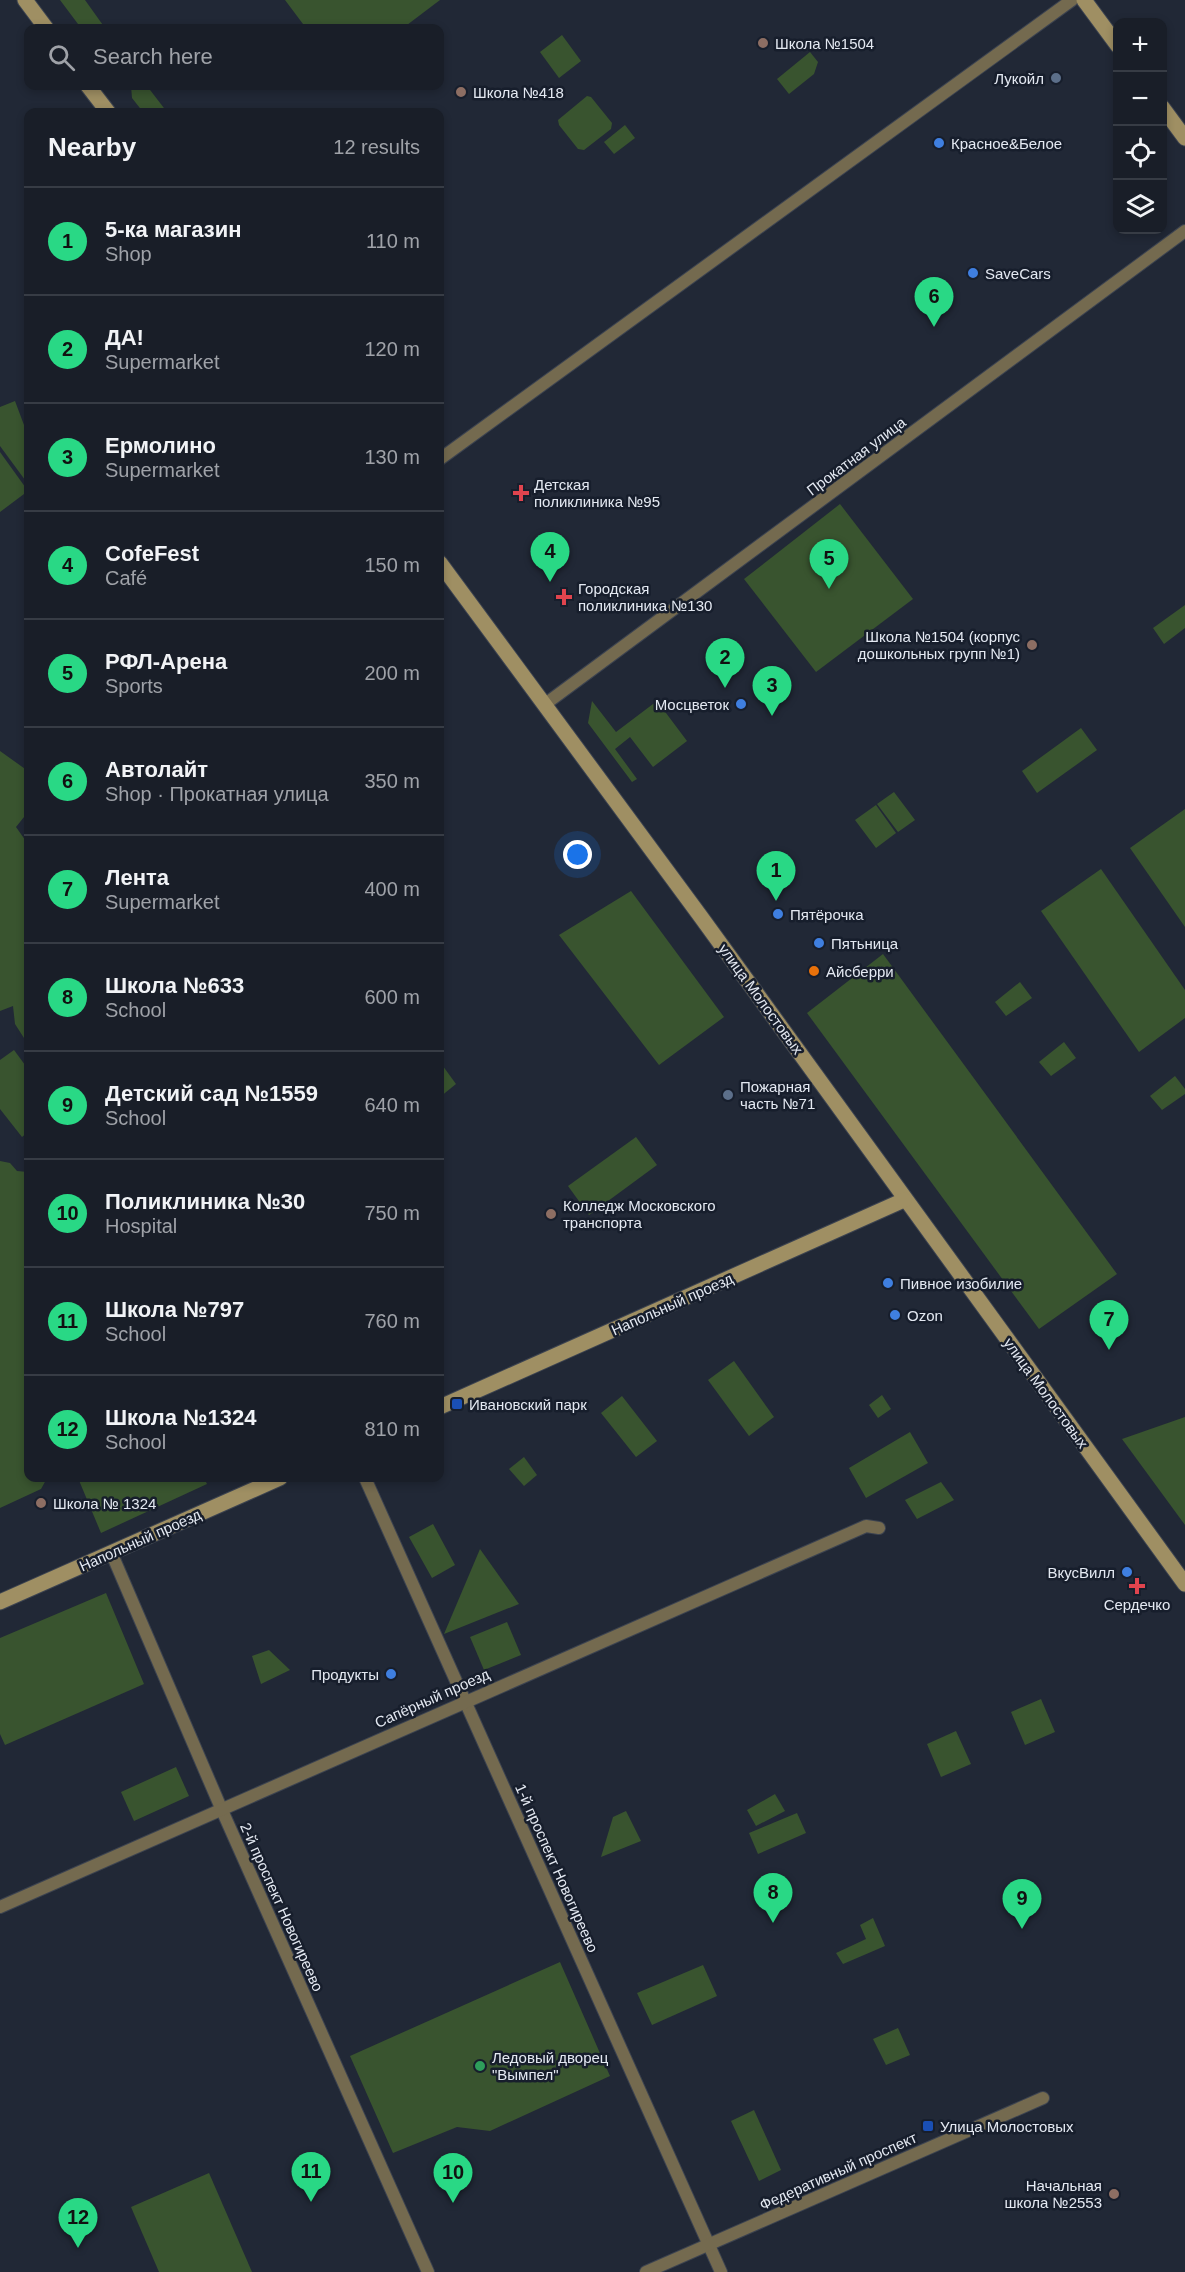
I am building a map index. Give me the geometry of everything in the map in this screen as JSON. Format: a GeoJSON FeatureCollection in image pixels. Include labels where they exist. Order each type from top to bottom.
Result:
{"type":"FeatureCollection","features":[{"type":"Feature","properties":{"kind":"street"},"geometry":{"type":"LineString","coordinates":[[25,0],[43,24]]}},
{"type":"Feature","properties":{"kind":"street"},"geometry":{"type":"LineString","coordinates":[[444,456],[1072,0]]}},
{"type":"Feature","properties":{"kind":"street"},"geometry":{"type":"LineString","coordinates":[[1084,0],[1113,39]]}},
{"type":"Feature","properties":{"kind":"street"},"geometry":{"type":"LineString","coordinates":[[91,90],[105,108]]}},
{"type":"Feature","properties":{"kind":"street"},"geometry":{"type":"LineString","coordinates":[[1167,114],[1185,138]]}},
{"type":"Feature","properties":{"kind":"street","name":"Прокатная улица"},"geometry":{"type":"LineString","coordinates":[[544,705],[1185,231]]}},
{"type":"Feature","properties":{"kind":"street","name":"улица Молостовых"},"geometry":{"type":"LineString","coordinates":[[444,568],[1185,1584]]}},
{"type":"Feature","properties":{"kind":"street","name":"Напольный проезд"},"geometry":{"type":"LineString","coordinates":[[444,1405],[904,1200]]}},
{"type":"Feature","properties":{"kind":"street","name":"Напольный проезд"},"geometry":{"type":"LineString","coordinates":[[0,1602],[271,1482]]}},
{"type":"Feature","properties":{"kind":"street","name":"1-й проспект Новогиреево"},"geometry":{"type":"LineString","coordinates":[[367,1482],[721,2272]]}},
{"type":"Feature","properties":{"kind":"street","name":"Сапёрный проезд"},"geometry":{"type":"LineString","coordinates":[[0,1906],[866,1526],[879,1528]]}},
{"type":"Feature","properties":{"kind":"street","name":"2-й проспект Новогиреево"},"geometry":{"type":"LineString","coordinates":[[111,1552],[221,1808],[429,2272]]}},
{"type":"Feature","properties":{"kind":"street","name":"Федеративный проспект"},"geometry":{"type":"LineString","coordinates":[[646,2272],[1043,2098]]}},
{"type":"Feature","properties":{"kind":"green space"},"geometry":{"type":"Polygon","coordinates":[[[60,0],[85,0],[102,24],[78,24],[60,0]]]}},
{"type":"Feature","properties":{"kind":"green space"},"geometry":{"type":"Polygon","coordinates":[[[285,0],[440,0],[408,24],[303,24],[285,0]]]}},
{"type":"Feature","properties":{"kind":"green space"},"geometry":{"type":"Polygon","coordinates":[[[562,35],[581,61],[559,78],[540,52],[562,35]]]}},
{"type":"Feature","properties":{"kind":"green space"},"geometry":{"type":"Polygon","coordinates":[[[810,52],[818,62],[814,74],[789,94],[777,79],[810,52]]]}},
{"type":"Feature","properties":{"kind":"green space"},"geometry":{"type":"Polygon","coordinates":[[[131,90],[150,90],[164,108],[140,108],[132,98],[131,90]]]}},
{"type":"Feature","properties":{"kind":"green space"},"geometry":{"type":"Polygon","coordinates":[[[587,96],[591,97],[612,123],[611,129],[584,150],[578,149],[559,125],[558,120],[587,96]]]}},
{"type":"Feature","properties":{"kind":"green space"},"geometry":{"type":"Polygon","coordinates":[[[625,125],[635,138],[614,154],[604,142],[625,125]]]}},
{"type":"Feature","properties":{"kind":"green space"},"geometry":{"type":"Polygon","coordinates":[[[15,401],[24,425],[24,479],[0,446],[0,407],[15,401]]]}},
{"type":"Feature","properties":{"kind":"green space"},"geometry":{"type":"Polygon","coordinates":[[[0,452],[24,485],[24,494],[0,512],[0,452]]]}},
{"type":"Feature","properties":{"kind":"green space"},"geometry":{"type":"Polygon","coordinates":[[[840,504],[913,599],[816,672],[744,579],[840,504]]]}},
{"type":"Feature","properties":{"kind":"green space"},"geometry":{"type":"Polygon","coordinates":[[[1185,605],[1185,628],[1164,644],[1153,628],[1185,605]]]}},
{"type":"Feature","properties":{"kind":"green space"},"geometry":{"type":"Polygon","coordinates":[[[592,701],[616,732],[657,701],[687,741],[653,767],[630,737],[615,749],[637,779],[632,782],[588,723],[592,701]]]}},
{"type":"Feature","properties":{"kind":"green space"},"geometry":{"type":"Polygon","coordinates":[[[1081,728],[1097,750],[1037,793],[1022,771],[1081,728]]]}},
{"type":"Feature","properties":{"kind":"green space"},"geometry":{"type":"Polygon","coordinates":[[[0,751],[24,768],[24,817],[16,827],[24,838],[24,1038],[15,1024],[13,1006],[0,1011],[0,751]]]}},
{"type":"Feature","properties":{"kind":"green space"},"geometry":{"type":"Polygon","coordinates":[[[894,792],[915,820],[898,832],[877,804],[894,792]]]}},
{"type":"Feature","properties":{"kind":"green space"},"geometry":{"type":"Polygon","coordinates":[[[876,805],[896,833],[876,848],[855,820],[876,805]]]}},
{"type":"Feature","properties":{"kind":"green space"},"geometry":{"type":"Polygon","coordinates":[[[1185,809],[1185,927],[1130,848],[1185,809]]]}},
{"type":"Feature","properties":{"kind":"green space"},"geometry":{"type":"Polygon","coordinates":[[[1101,869],[1185,990],[1185,1018],[1139,1052],[1041,911],[1101,869]]]}},
{"type":"Feature","properties":{"kind":"green space"},"geometry":{"type":"Polygon","coordinates":[[[631,891],[724,1017],[659,1065],[559,935],[631,891]]]}},
{"type":"Feature","properties":{"kind":"green space"},"geometry":{"type":"Polygon","coordinates":[[[883,954],[1117,1274],[1039,1329],[807,1013],[883,954]]]}},
{"type":"Feature","properties":{"kind":"green space"},"geometry":{"type":"Polygon","coordinates":[[[1020,982],[1032,998],[1006,1016],[995,1002],[1020,982]]]}},
{"type":"Feature","properties":{"kind":"green space"},"geometry":{"type":"Polygon","coordinates":[[[1064,1042],[1076,1058],[1051,1076],[1039,1062],[1064,1042]]]}},
{"type":"Feature","properties":{"kind":"green space"},"geometry":{"type":"Polygon","coordinates":[[[14,1050],[24,1064],[24,1135],[22,1137],[0,1109],[0,1060],[14,1050]]]}},
{"type":"Feature","properties":{"kind":"green space"},"geometry":{"type":"Polygon","coordinates":[[[444,1068],[456,1084],[444,1094],[444,1068]]]}},
{"type":"Feature","properties":{"kind":"green space"},"geometry":{"type":"Polygon","coordinates":[[[1175,1076],[1185,1089],[1185,1094],[1162,1110],[1150,1096],[1175,1076]]]}},
{"type":"Feature","properties":{"kind":"green space"},"geometry":{"type":"Polygon","coordinates":[[[636,1137],[657,1165],[589,1215],[568,1186],[636,1137]]]}},
{"type":"Feature","properties":{"kind":"green space"},"geometry":{"type":"Polygon","coordinates":[[[0,1161],[10,1163],[17,1171],[24,1172],[24,1482],[45,1482],[41,1489],[0,1508],[0,1161]]]}},
{"type":"Feature","properties":{"kind":"green space"},"geometry":{"type":"Polygon","coordinates":[[[734,1361],[774,1417],[749,1436],[708,1380],[734,1361]]]}},
{"type":"Feature","properties":{"kind":"green space"},"geometry":{"type":"Polygon","coordinates":[[[882,1395],[891,1409],[878,1418],[869,1405],[882,1395]]]}},
{"type":"Feature","properties":{"kind":"green space"},"geometry":{"type":"Polygon","coordinates":[[[622,1396],[657,1441],[636,1457],[601,1413],[622,1396]]]}},
{"type":"Feature","properties":{"kind":"green space"},"geometry":{"type":"Polygon","coordinates":[[[1185,1417],[1185,1525],[1122,1439],[1185,1417]]]}},
{"type":"Feature","properties":{"kind":"green space"},"geometry":{"type":"Polygon","coordinates":[[[910,1432],[928,1463],[866,1498],[849,1468],[910,1432]]]}},
{"type":"Feature","properties":{"kind":"green space"},"geometry":{"type":"Polygon","coordinates":[[[524,1457],[537,1475],[524,1486],[509,1469],[524,1457]]]}},
{"type":"Feature","properties":{"kind":"green space"},"geometry":{"type":"Polygon","coordinates":[[[80,1482],[206,1482],[207,1484],[101,1533],[80,1482]]]}},
{"type":"Feature","properties":{"kind":"green space"},"geometry":{"type":"Polygon","coordinates":[[[941,1482],[954,1500],[917,1519],[905,1500],[941,1482]]]}},
{"type":"Feature","properties":{"kind":"green space"},"geometry":{"type":"Polygon","coordinates":[[[433,1524],[455,1565],[432,1578],[409,1537],[433,1524]]]}},
{"type":"Feature","properties":{"kind":"green space"},"geometry":{"type":"Polygon","coordinates":[[[480,1549],[519,1604],[444,1634],[480,1549]]]}},
{"type":"Feature","properties":{"kind":"green space"},"geometry":{"type":"Polygon","coordinates":[[[106,1593],[144,1684],[5,1745],[0,1734],[0,1638],[106,1593]]]}},
{"type":"Feature","properties":{"kind":"green space"},"geometry":{"type":"Polygon","coordinates":[[[507,1622],[521,1655],[484,1670],[470,1637],[507,1622]]]}},
{"type":"Feature","properties":{"kind":"green space"},"geometry":{"type":"Polygon","coordinates":[[[269,1650],[290,1670],[261,1684],[252,1656],[269,1650]]]}},
{"type":"Feature","properties":{"kind":"green space"},"geometry":{"type":"Polygon","coordinates":[[[1041,1699],[1055,1732],[1025,1745],[1011,1712],[1041,1699]]]}},
{"type":"Feature","properties":{"kind":"green space"},"geometry":{"type":"Polygon","coordinates":[[[956,1731],[971,1764],[941,1777],[927,1744],[956,1731]]]}},
{"type":"Feature","properties":{"kind":"green space"},"geometry":{"type":"Polygon","coordinates":[[[176,1767],[189,1796],[134,1821],[121,1792],[176,1767]]]}},
{"type":"Feature","properties":{"kind":"green space"},"geometry":{"type":"Polygon","coordinates":[[[775,1794],[785,1811],[756,1826],[747,1810],[775,1794]]]}},
{"type":"Feature","properties":{"kind":"green space"},"geometry":{"type":"Polygon","coordinates":[[[626,1811],[641,1841],[601,1857],[613,1817],[626,1811]]]}},
{"type":"Feature","properties":{"kind":"green space"},"geometry":{"type":"Polygon","coordinates":[[[797,1813],[806,1833],[758,1854],[749,1833],[797,1813]]]}},
{"type":"Feature","properties":{"kind":"green space"},"geometry":{"type":"Polygon","coordinates":[[[873,1918],[885,1946],[843,1964],[836,1953],[866,1939],[860,1925],[873,1918]]]}},
{"type":"Feature","properties":{"kind":"green space","name":"Ледовый дворец \"Вымпел\""},"geometry":{"type":"Polygon","coordinates":[[[560,1962],[610,2076],[490,2131],[457,2127],[393,2153],[350,2056],[560,1962]]]}},
{"type":"Feature","properties":{"kind":"green space"},"geometry":{"type":"Polygon","coordinates":[[[703,1965],[717,1996],[652,2025],[637,1993],[703,1965]]]}},
{"type":"Feature","properties":{"kind":"green space"},"geometry":{"type":"Polygon","coordinates":[[[898,2028],[910,2055],[886,2065],[873,2039],[898,2028]]]}},
{"type":"Feature","properties":{"kind":"green space"},"geometry":{"type":"Polygon","coordinates":[[[754,2110],[781,2170],[759,2181],[731,2121],[754,2110]]]}},
{"type":"Feature","properties":{"kind":"green space"},"geometry":{"type":"Polygon","coordinates":[[[209,2173],[252,2272],[159,2272],[131,2207],[209,2173]]]}},
{"type":"Feature","properties":{"kind":"place","name":"Школа №1504"},"geometry":{"type":"Point","coordinates":[763,43]}},
{"type":"Feature","properties":{"kind":"place","name":"Лукойл"},"geometry":{"type":"Point","coordinates":[1056,78]}},
{"type":"Feature","properties":{"kind":"place","name":"Школа №418"},"geometry":{"type":"Point","coordinates":[461,92]}},
{"type":"Feature","properties":{"kind":"place","name":"Красное&Белое"},"geometry":{"type":"Point","coordinates":[939,143]}},
{"type":"Feature","properties":{"kind":"place","name":"SaveCars"},"geometry":{"type":"Point","coordinates":[973,273]}},
{"type":"Feature","properties":{"kind":"place","name":"Автолайт"},"geometry":{"type":"Point","coordinates":[934,327]}},
{"type":"Feature","properties":{"kind":"place","name":"Детская поликлиника №95"},"geometry":{"type":"Point","coordinates":[521,493]}},
{"type":"Feature","properties":{"kind":"place","name":"CofeFest"},"geometry":{"type":"Point","coordinates":[550,582]}},
{"type":"Feature","properties":{"kind":"place","name":"РФЛ-Арена"},"geometry":{"type":"Point","coordinates":[829,589]}},
{"type":"Feature","properties":{"kind":"place","name":"Городская поликлиника №130"},"geometry":{"type":"Point","coordinates":[564,597]}},
{"type":"Feature","properties":{"kind":"place","name":"Школа №1504 (корпус дошкольных групп №1)"},"geometry":{"type":"Point","coordinates":[1032,645]}},
{"type":"Feature","properties":{"kind":"place","name":"ДА!"},"geometry":{"type":"Point","coordinates":[725,688]}},
{"type":"Feature","properties":{"kind":"place","name":"Мосцветок"},"geometry":{"type":"Point","coordinates":[741,704]}},
{"type":"Feature","properties":{"kind":"place","name":"Ермолино"},"geometry":{"type":"Point","coordinates":[772,716]}},
{"type":"Feature","properties":{"kind":"place","name":"5-ка магазин"},"geometry":{"type":"Point","coordinates":[776,901]}},
{"type":"Feature","properties":{"kind":"place","name":"Пятёрочка"},"geometry":{"type":"Point","coordinates":[778,914]}},
{"type":"Feature","properties":{"kind":"place","name":"Пятьница"},"geometry":{"type":"Point","coordinates":[819,943]}},
{"type":"Feature","properties":{"kind":"place","name":"Айсберри"},"geometry":{"type":"Point","coordinates":[814,971]}},
{"type":"Feature","properties":{"kind":"place","name":"Пожарная часть №71"},"geometry":{"type":"Point","coordinates":[728,1095]}},
{"type":"Feature","properties":{"kind":"place","name":"Колледж Московского транспорта"},"geometry":{"type":"Point","coordinates":[551,1214]}},
{"type":"Feature","properties":{"kind":"place","name":"Пивное изобилие"},"geometry":{"type":"Point","coordinates":[888,1283]}},
{"type":"Feature","properties":{"kind":"place","name":"Ozon"},"geometry":{"type":"Point","coordinates":[895,1315]}},
{"type":"Feature","properties":{"kind":"place","name":"Лента"},"geometry":{"type":"Point","coordinates":[1109,1350]}},
{"type":"Feature","properties":{"kind":"place","name":"Ивановский парк"},"geometry":{"type":"Point","coordinates":[457,1404]}},
{"type":"Feature","properties":{"kind":"place","name":"Школа № 1324"},"geometry":{"type":"Point","coordinates":[41,1503]}},
{"type":"Feature","properties":{"kind":"place","name":"ВкусВилл"},"geometry":{"type":"Point","coordinates":[1127,1572]}},
{"type":"Feature","properties":{"kind":"place","name":"Сердечко"},"geometry":{"type":"Point","coordinates":[1137,1586]}},
{"type":"Feature","properties":{"kind":"place","name":"Продукты"},"geometry":{"type":"Point","coordinates":[391,1674]}},
{"type":"Feature","properties":{"kind":"place","name":"Школа №633"},"geometry":{"type":"Point","coordinates":[773,1923]}},
{"type":"Feature","properties":{"kind":"place","name":"Детский сад №1559"},"geometry":{"type":"Point","coordinates":[1022,1929]}},
{"type":"Feature","properties":{"kind":"place","name":"Ледовый дворец \"Вымпел\""},"geometry":{"type":"Point","coordinates":[480,2066]}},
{"type":"Feature","properties":{"kind":"place","name":"Улица Молостовых"},"geometry":{"type":"Point","coordinates":[928,2126]}},
{"type":"Feature","properties":{"kind":"place","name":"Начальная школа №2553"},"geometry":{"type":"Point","coordinates":[1114,2194]}},
{"type":"Feature","properties":{"kind":"place","name":"Школа №797"},"geometry":{"type":"Point","coordinates":[311,2202]}},
{"type":"Feature","properties":{"kind":"place","name":"Поликлиника №30"},"geometry":{"type":"Point","coordinates":[453,2203]}},
{"type":"Feature","properties":{"kind":"place","name":"Школа №1324"},"geometry":{"type":"Point","coordinates":[78,2248]}}]}
